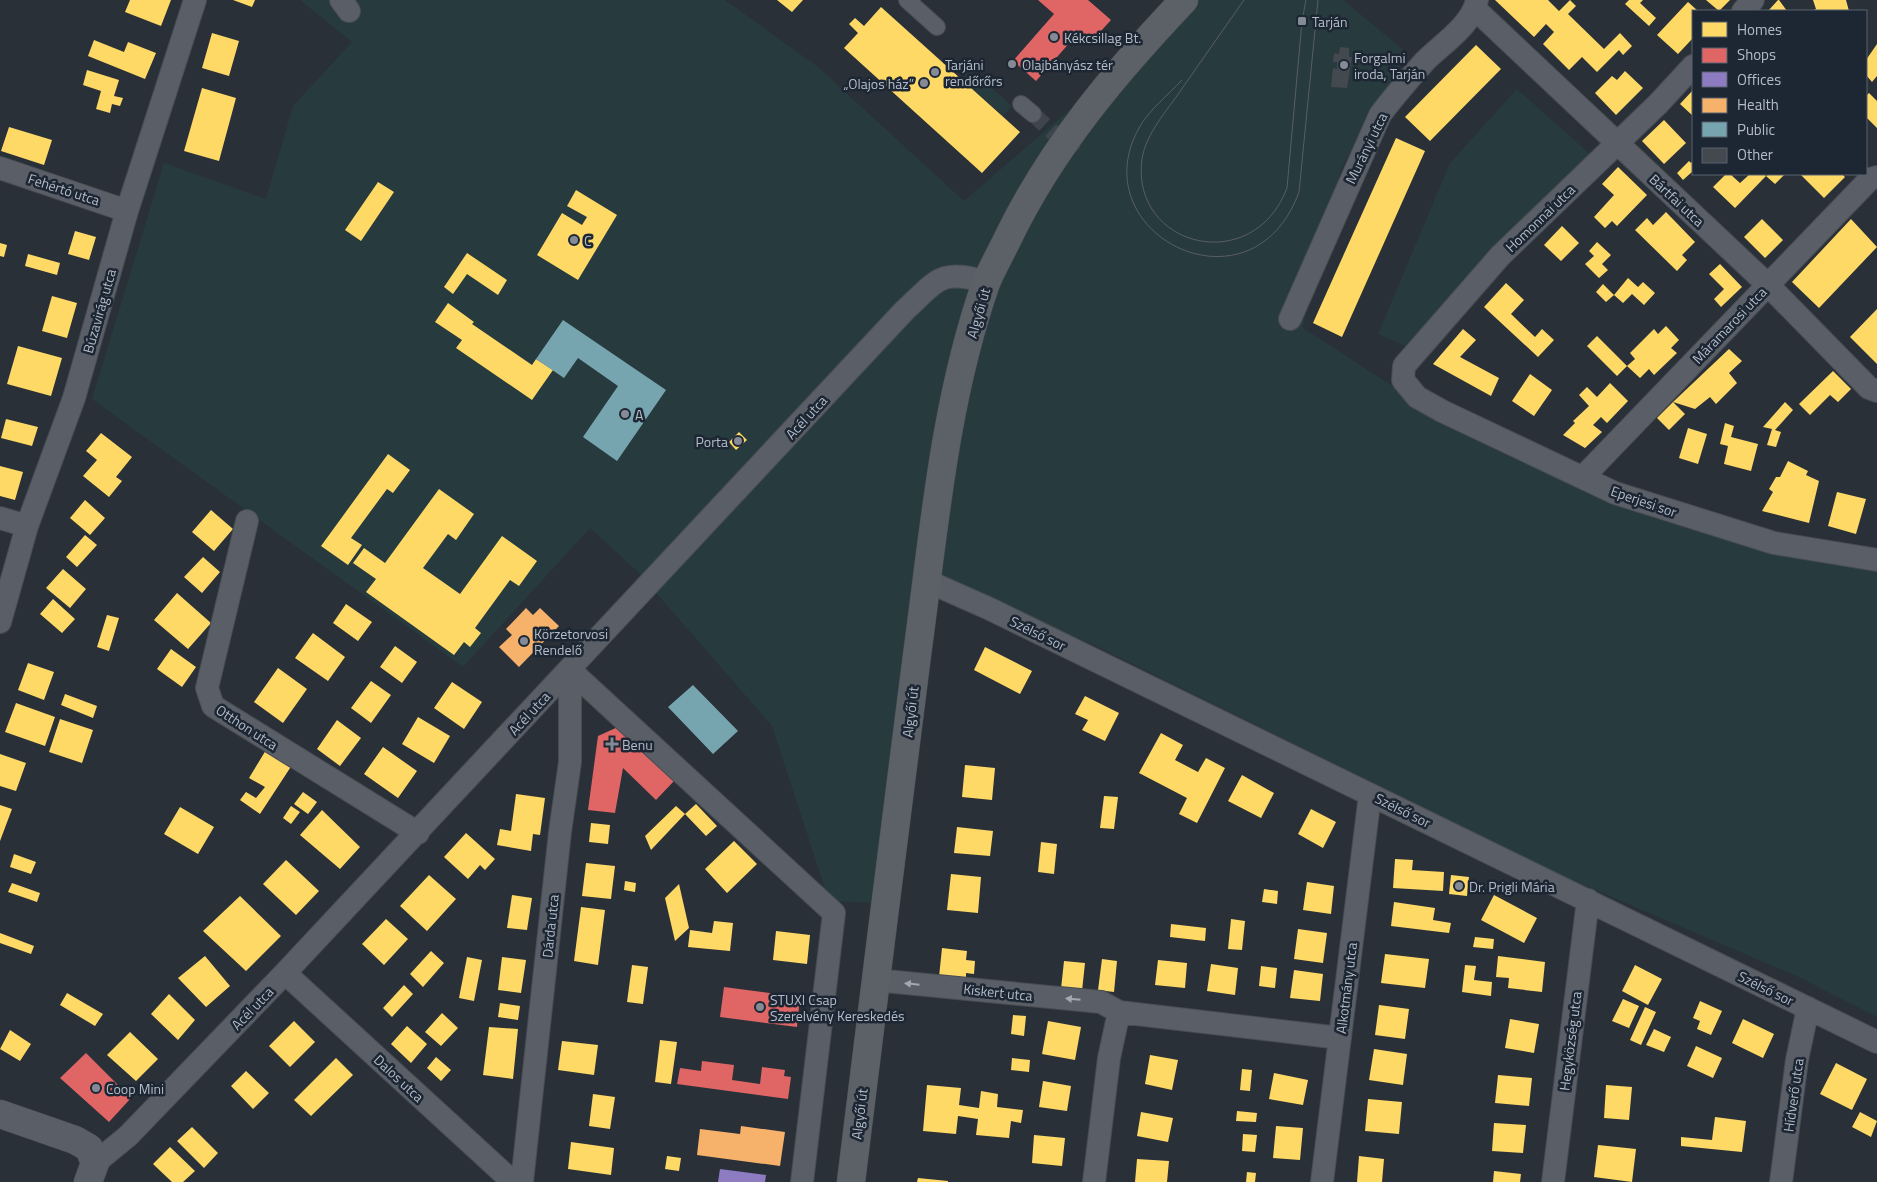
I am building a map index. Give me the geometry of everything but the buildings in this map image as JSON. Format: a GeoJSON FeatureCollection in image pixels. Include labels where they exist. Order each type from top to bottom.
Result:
{"type":"FeatureCollection","features":[{"type":"Feature","properties":{"kind":"main road","name":"Algyői út"},"geometry":{"type":"LineString","coordinates":[[851,1182],[875,980],[940,478],[957,390],[987,282],[1025,202],[1068,135],[1125,63],[1184,0]]}},
{"type":"Feature","properties":{"kind":"street","name":"Búzavirág utca"},"geometry":{"type":"LineString","coordinates":[[0,622],[27,526],[74,398],[127,210],[195,0]]}},
{"type":"Feature","properties":{"kind":"street"},"geometry":{"type":"LineString","coordinates":[[907,0],[937,28]]}},
{"type":"Feature","properties":{"kind":"street"},"geometry":{"type":"LineString","coordinates":[[1744,10],[1753,0]]}},
{"type":"Feature","properties":{"kind":"street","name":"Bártfai utca"},"geometry":{"type":"LineString","coordinates":[[1476,4],[1616,144],[1768,285],[1869,388],[1877,391]]}},
{"type":"Feature","properties":{"kind":"street","name":"Murányi utca"},"geometry":{"type":"LineString","coordinates":[[1290,320],[1380,115],[1397,91],[1476,4]]}},
{"type":"Feature","properties":{"kind":"street","name":"Homonnai utca"},"geometry":{"type":"LineString","coordinates":[[1403,380],[1404,366],[1500,256],[1658,104],[1692,67]]}},
{"type":"Feature","properties":{"kind":"street","name":"Fehértó utca"},"geometry":{"type":"LineString","coordinates":[[0,168],[127,210]]}},
{"type":"Feature","properties":{"kind":"street","name":"Máramarosi utca"},"geometry":{"type":"LineString","coordinates":[[1584,476],[1870,179],[1877,177]]}},
{"type":"Feature","properties":{"kind":"street","name":"Acél utca"},"geometry":{"type":"LineString","coordinates":[[92,1173],[418,832],[905,310],[936,282],[947,276],[961,275],[987,282]]}},
{"type":"Feature","properties":{"kind":"street","name":"Eperjesi sor"},"geometry":{"type":"LineString","coordinates":[[1403,380],[1417,397],[1442,411],[1584,476],[1615,493],[1774,543],[1877,560]]}},
{"type":"Feature","properties":{"kind":"street"},"geometry":{"type":"LineString","coordinates":[[0,518],[27,526]]}},
{"type":"Feature","properties":{"kind":"street","name":"Otthon utca"},"geometry":{"type":"LineString","coordinates":[[247,521],[207,688],[213,706],[418,832]]}},
{"type":"Feature","properties":{"kind":"street","name":"Szélső sor"},"geometry":{"type":"LineString","coordinates":[[927,581],[990,609],[1877,1042]]}},
{"type":"Feature","properties":{"kind":"street"},"geometry":{"type":"LineString","coordinates":[[570,670],[834,913],[802,1182]]}},
{"type":"Feature","properties":{"kind":"street","name":"Dárda utca"},"geometry":{"type":"LineString","coordinates":[[522,1182],[560,832],[570,762],[570,670]]}},
{"type":"Feature","properties":{"kind":"street","name":"Alkotmány utca"},"geometry":{"type":"LineString","coordinates":[[1322,1182],[1370,795]]}},
{"type":"Feature","properties":{"kind":"street","name":"Hegyközség utca"},"geometry":{"type":"LineString","coordinates":[[1553,1182],[1588,900]]}},
{"type":"Feature","properties":{"kind":"street","name":"Dalos utca"},"geometry":{"type":"LineString","coordinates":[[285,973],[513,1182]]}},
{"type":"Feature","properties":{"kind":"street","name":"Kiskert utca"},"geometry":{"type":"LineString","coordinates":[[875,980],[1101,1002],[1120,1012],[1340,1038]]}},
{"type":"Feature","properties":{"kind":"street","name":"Hídverő utca"},"geometry":{"type":"LineString","coordinates":[[1782,1182],[1798,1060],[1808,1008]]}},
{"type":"Feature","properties":{"kind":"street"},"geometry":{"type":"LineString","coordinates":[[1094,1182],[1109,1058],[1120,1012]]}},
{"type":"Feature","properties":{"kind":"street"},"geometry":{"type":"LineString","coordinates":[[0,1114],[75,1140],[89,1148],[92,1173]]}},
{"type":"Feature","properties":{"kind":"green space"},"geometry":{"type":"Polygon","coordinates":[[[300,0],[725,0],[818,67],[964,201],[1196,0],[1343,0],[1407,53],[1341,169],[1303,328],[1476,440],[1666,522],[1843,565],[1877,566],[1877,1017],[1799,977],[1558,874],[1094,645],[993,602],[913,581],[872,903],[829,901],[772,726],[637,571],[590,528],[463,667],[92,399],[164,163],[266,199],[293,106],[352,42],[300,0]]]}},
{"type":"Feature","properties":{"kind":"green space"},"geometry":{"type":"Polygon","coordinates":[[[971,69],[1012,106],[1003,116],[962,79],[971,69]]]}},
{"type":"Feature","properties":{"kind":"green space"},"geometry":{"type":"Polygon","coordinates":[[[1517,89],[1590,154],[1408,347],[1378,334],[1450,163],[1517,89]]]}},
{"type":"Feature","properties":{"kind":"tunnel"},"geometry":{"type":"LineString","coordinates":[[1033,114],[1075,153]]}},
{"type":"Feature","properties":{"kind":"tram line"},"geometry":{"type":"LineString","coordinates":[[1244,0],[1152,131],[1142,159],[1143,189],[1155,213],[1174,231],[1197,240],[1223,242],[1248,234],[1271,216],[1287,188],[1302,21],[1306,0]]}},
{"type":"Feature","properties":{"kind":"tram line"},"geometry":{"type":"LineString","coordinates":[[1182,80],[1153,109],[1139,128],[1127,166],[1132,201],[1151,229],[1179,248],[1212,256],[1246,251],[1276,231],[1299,192],[1318,0]]}},
{"type":"Feature","properties":{"kind":"place","name":"Tarján"},"geometry":{"type":"Point","coordinates":[1302,21]}},
{"type":"Feature","properties":{"kind":"place","name":"Kékcsillag Bt."},"geometry":{"type":"Point","coordinates":[1054,37]}},
{"type":"Feature","properties":{"kind":"place","name":"Olajbányász tér"},"geometry":{"type":"Point","coordinates":[1012,64]}},
{"type":"Feature","properties":{"kind":"place","name":"Forgalmi iroda, Tarján"},"geometry":{"type":"Point","coordinates":[1344,65]}},
{"type":"Feature","properties":{"kind":"place","name":"Tarjáni rendőrőrs"},"geometry":{"type":"Point","coordinates":[935,72]}},
{"type":"Feature","properties":{"kind":"place","name":"„Olajos ház”"},"geometry":{"type":"Point","coordinates":[924,83]}},
{"type":"Feature","properties":{"kind":"place","name":"C"},"geometry":{"type":"Point","coordinates":[574,240]}},
{"type":"Feature","properties":{"kind":"place","name":"A"},"geometry":{"type":"Point","coordinates":[625,414]}},
{"type":"Feature","properties":{"kind":"place","name":"Porta"},"geometry":{"type":"Point","coordinates":[738,441]}},
{"type":"Feature","properties":{"kind":"place","name":"Körzetorvosi Rendelő"},"geometry":{"type":"Point","coordinates":[524,641]}},
{"type":"Feature","properties":{"kind":"place","name":"Benu"},"geometry":{"type":"Point","coordinates":[612,744]}},
{"type":"Feature","properties":{"kind":"place","name":"Dr. Prigli Mária"},"geometry":{"type":"Point","coordinates":[1459,886]}},
{"type":"Feature","properties":{"kind":"place","name":"STUXI Csap Szerelvény Kereskedés"},"geometry":{"type":"Point","coordinates":[760,1007]}},
{"type":"Feature","properties":{"kind":"place","name":"Coop Mini"},"geometry":{"type":"Point","coordinates":[96,1088]}}]}
